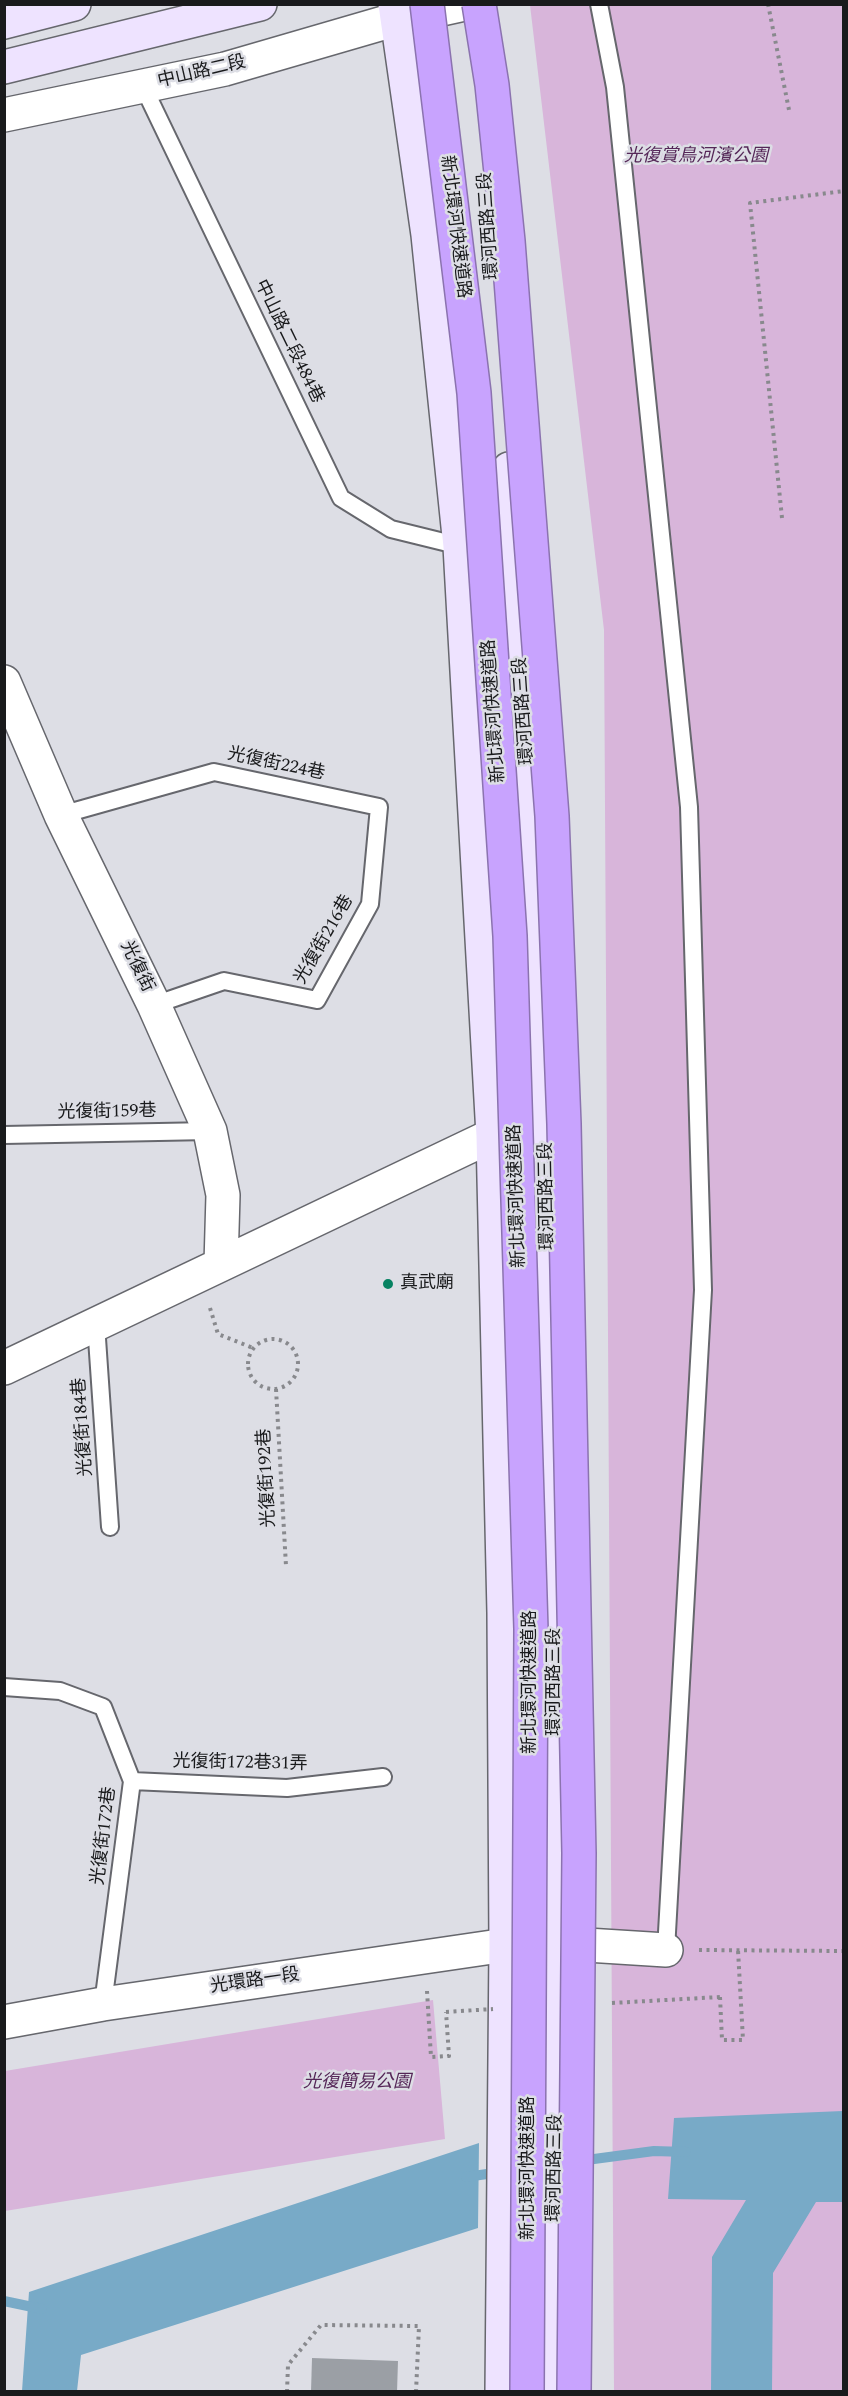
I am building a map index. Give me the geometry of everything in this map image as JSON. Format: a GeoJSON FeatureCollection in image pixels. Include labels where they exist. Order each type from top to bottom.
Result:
{"type":"FeatureCollection","features":[{"type":"Feature","properties":{"kind":"highway","name":"新北環河快速道路"},"geometry":{"type":"LineString","coordinates":[[427,4],[474,393],[510,936],[531,1629],[527,2391]]}},
{"type":"Feature","properties":{"kind":"highway"},"geometry":{"type":"LineString","coordinates":[[479,4],[492,85],[508,241],[552,816],[562,1076],[579,1852],[574,2391]]}},
{"type":"Feature","properties":{"kind":"main road"},"geometry":{"type":"LineString","coordinates":[[4,22],[74,4]]}},
{"type":"Feature","properties":{"kind":"main road"},"geometry":{"type":"LineString","coordinates":[[4,67],[260,4]]}},
{"type":"Feature","properties":{"kind":"main road","name":"環河西路三段"},"geometry":{"type":"LineString","coordinates":[[466,4],[481,103],[510,478],[545,1014],[555,1534],[555,1943],[558,2085],[553,2391]]}},
{"type":"Feature","properties":{"kind":"main road"},"geometry":{"type":"LineString","coordinates":[[396,12],[428,235],[460,546],[493,1135],[504,1613],[506,1945],[502,2391]]}},
{"type":"Feature","properties":{"kind":"street","name":"中山路二段"},"geometry":{"type":"LineString","coordinates":[[4,115],[225,69],[396,12],[466,4]]}},
{"type":"Feature","properties":{"kind":"street","name":"光復街"},"geometry":{"type":"LineString","coordinates":[[9,700],[61,815],[154,1005],[210,1131],[223,1195],[210,1269]]}},
{"type":"Feature","properties":{"kind":"street"},"geometry":{"type":"LineString","coordinates":[[4,1368],[493,1135]]}},
{"type":"Feature","properties":{"kind":"street","name":"光環路一段"},"geometry":{"type":"LineString","coordinates":[[4,2022],[103,2004],[506,1945],[555,1943],[666,1950]]}},
{"type":"Feature","properties":{"kind":"lane"},"geometry":{"type":"LineString","coordinates":[[600,4],[615,87],[689,807],[703,1290],[666,1950]]}},
{"type":"Feature","properties":{"kind":"lane","name":"中山路二段484巷"},"geometry":{"type":"LineString","coordinates":[[143,86],[341,498],[391,529],[460,546]]}},
{"type":"Feature","properties":{"kind":"lane","name":"光復街224巷"},"geometry":{"type":"LineString","coordinates":[[61,815],[214,772],[379,807]]}},
{"type":"Feature","properties":{"kind":"lane","name":"光復街216巷"},"geometry":{"type":"LineString","coordinates":[[154,1005],[224,981],[317,1000],[370,904],[379,807]]}},
{"type":"Feature","properties":{"kind":"lane","name":"光復街159巷"},"geometry":{"type":"LineString","coordinates":[[4,1135],[210,1131]]}},
{"type":"Feature","properties":{"kind":"lane","name":"光復街184巷"},"geometry":{"type":"LineString","coordinates":[[96,1324],[110,1527]]}},
{"type":"Feature","properties":{"kind":"lane","name":"光復街172巷"},"geometry":{"type":"LineString","coordinates":[[4,1687],[60,1691],[103,1707],[132,1781],[103,2004]]}},
{"type":"Feature","properties":{"kind":"lane","name":"光復街172巷31弄"},"geometry":{"type":"LineString","coordinates":[[132,1781],[287,1788],[383,1777]]}},
{"type":"Feature","properties":{"kind":"path"},"geometry":{"type":"LineString","coordinates":[[768,4],[789,110]]}},
{"type":"Feature","properties":{"kind":"path"},"geometry":{"type":"LineString","coordinates":[[782,518],[750,203],[843,191]]}},
{"type":"Feature","properties":{"kind":"path"},"geometry":{"type":"LineString","coordinates":[[210,1269],[218,1334],[253,1348]]}},
{"type":"Feature","properties":{"kind":"path"},"geometry":{"type":"LineString","coordinates":[[275,1339],[283,1341],[295,1352],[298,1368],[296,1376],[284,1387],[276,1389],[259,1385],[253,1380],[248,1364],[253,1348],[260,1342],[275,1339]]}},
{"type":"Feature","properties":{"kind":"path","name":"光復街192巷"},"geometry":{"type":"LineString","coordinates":[[276,1389],[286,1566]]}},
{"type":"Feature","properties":{"kind":"path"},"geometry":{"type":"LineString","coordinates":[[666,1950],[843,1951]]}},
{"type":"Feature","properties":{"kind":"path"},"geometry":{"type":"LineString","coordinates":[[720,1997],[722,2040],[743,2040],[738,1950]]}},
{"type":"Feature","properties":{"kind":"path"},"geometry":{"type":"LineString","coordinates":[[428,2013],[431,2057],[449,2056],[446,2012]]}},
{"type":"Feature","properties":{"kind":"path"},"geometry":{"type":"LineString","coordinates":[[287,2391],[288,2365],[321,2325],[419,2326],[416,2391]]}},
{"type":"Feature","properties":{"kind":"green space","name":"光復賞鳥河濱公園"},"geometry":{"type":"Polygon","coordinates":[[[530,5],[843,5],[843,2391],[614,2391],[604,630],[530,5]]]}},
{"type":"Feature","properties":{"kind":"green space","name":"光復簡易公園"},"geometry":{"type":"Polygon","coordinates":[[[433,2000],[445,2139],[5,2211],[5,2071],[433,2000]]]}},
{"type":"Feature","properties":{"kind":"water"},"geometry":{"type":"Polygon","coordinates":[[[843,2111],[843,2202],[816,2202],[773,2273],[772,2391],[711,2391],[712,2257],[746,2200],[668,2199],[674,2118],[843,2111]]]}},
{"type":"Feature","properties":{"kind":"water"},"geometry":{"type":"Polygon","coordinates":[[[479,2143],[478,2228],[81,2355],[77,2391],[22,2391],[29,2292],[479,2143]]]}},
{"type":"Feature","properties":{"kind":"building"},"geometry":{"type":"Polygon","coordinates":[[[312,2358],[398,2361],[397,2392],[311,2392],[312,2358]]]}},
{"type":"Feature","properties":{"kind":"waterway"},"geometry":{"type":"LineString","coordinates":[[579,2161],[654,2151],[686,2152]]}},
{"type":"Feature","properties":{"kind":"waterway"},"geometry":{"type":"LineString","coordinates":[[466,2177],[501,2172]]}},
{"type":"Feature","properties":{"kind":"waterway"},"geometry":{"type":"LineString","coordinates":[[4,2301],[42,2309]]}},
{"type":"Feature","properties":{"kind":"place","name":"真武廟"},"geometry":{"type":"Point","coordinates":[388,1284]}}]}
